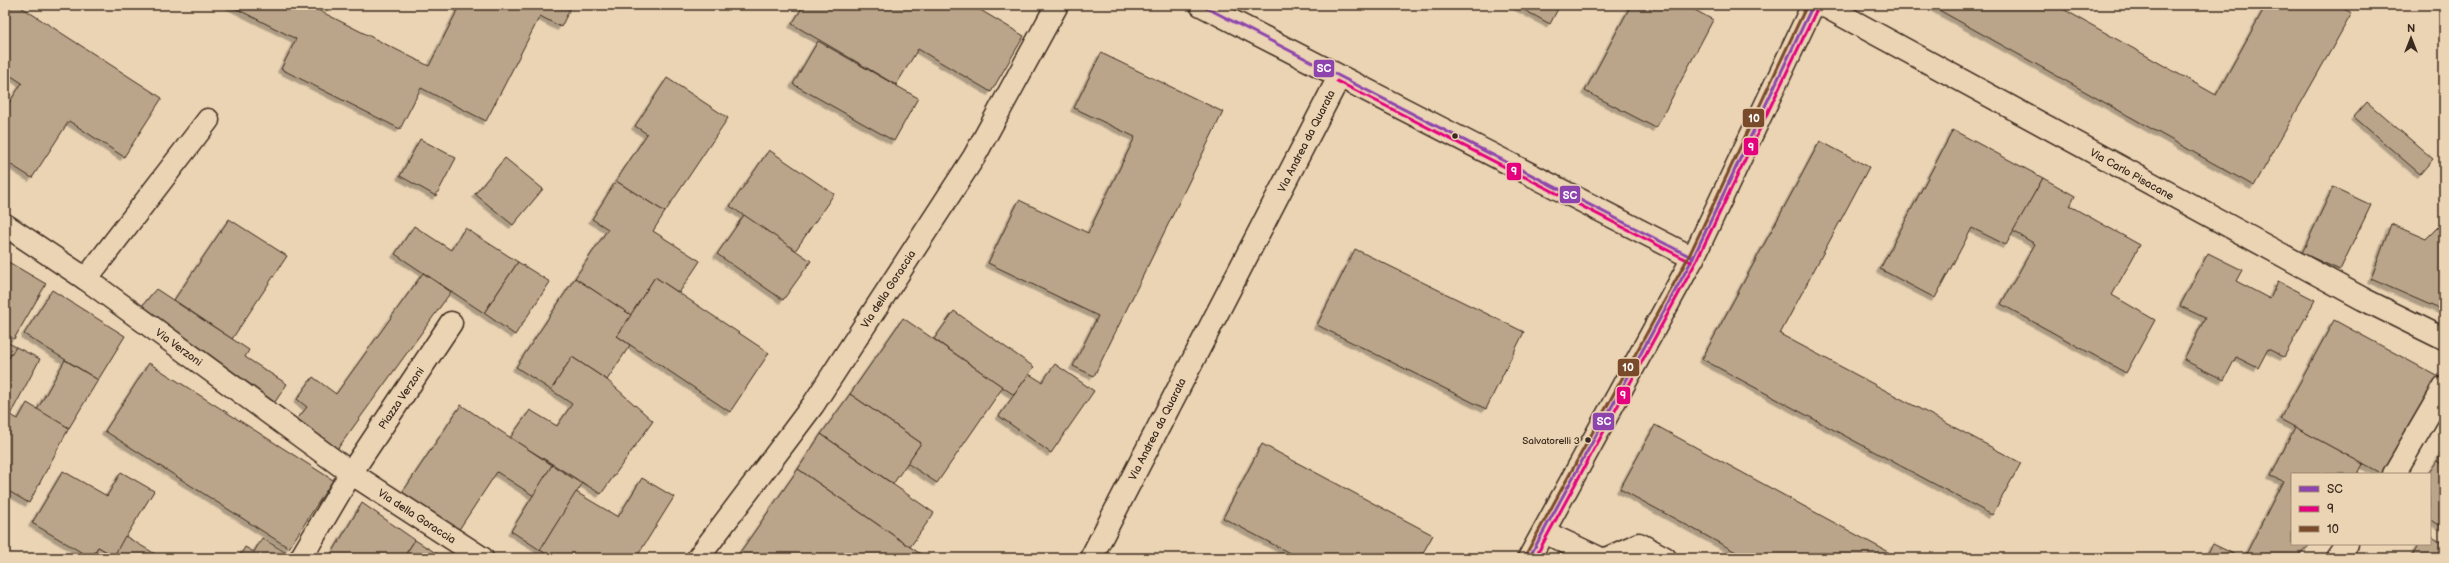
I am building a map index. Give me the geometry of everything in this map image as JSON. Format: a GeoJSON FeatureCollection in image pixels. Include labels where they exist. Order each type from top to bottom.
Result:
{"type":"FeatureCollection","features":[{"type":"Feature","properties":{"kind":"street","name":"Via della Goraccia"},"geometry":{"type":"LineString","coordinates":[[698,558],[813,405],[974,157],[1057,5]]}},
{"type":"Feature","properties":{"kind":"street"},"geometry":{"type":"LineString","coordinates":[[1201,5],[1339,77]]}},
{"type":"Feature","properties":{"kind":"street"},"geometry":{"type":"LineString","coordinates":[[1529,558],[1693,258],[1813,5]]}},
{"type":"Feature","properties":{"kind":"street","name":"Via Carlo Pisacane"},"geometry":{"type":"LineString","coordinates":[[1823,5],[2363,299],[2444,339]]}},
{"type":"Feature","properties":{"kind":"street","name":"Via Andrea da Quarata"},"geometry":{"type":"LineString","coordinates":[[1091,558],[1339,77],[1693,258]]}},
{"type":"Feature","properties":{"kind":"street"},"geometry":{"type":"LineString","coordinates":[[86,279],[208,120]]}},
{"type":"Feature","properties":{"kind":"street","name":"Via Verzoni"},"geometry":{"type":"LineString","coordinates":[[5,225],[86,279],[351,473]]}},
{"type":"Feature","properties":{"kind":"street","name":"Piazza Verzoni"},"geometry":{"type":"LineString","coordinates":[[300,558],[351,473],[451,324]]}},
{"type":"Feature","properties":{"kind":"street"},"geometry":{"type":"LineString","coordinates":[[2395,473],[2444,388]]}},
{"type":"Feature","properties":{"kind":"street","name":"Via della Goraccia"},"geometry":{"type":"LineString","coordinates":[[351,473],[482,558]]}},
{"type":"Feature","properties":{"kind":"street"},"geometry":{"type":"LineString","coordinates":[[1544,532],[1599,558]]}},
{"type":"Feature","properties":{"kind":"street"},"geometry":{"type":"LineString","coordinates":[[1608,558],[1639,544],[1665,558]]}},
{"type":"Feature","properties":{"kind":"street"},"geometry":{"type":"LineString","coordinates":[[2337,558],[2346,545]]}},
{"type":"Feature","properties":{"kind":"building"},"geometry":{"type":"Polygon","coordinates":[[[10,5],[18,5],[162,98],[124,157],[69,121],[32,178],[5,161],[5,109],[22,83],[5,72],[5,12],[10,5]]]}},
{"type":"Feature","properties":{"kind":"building"},"geometry":{"type":"Polygon","coordinates":[[[229,5],[316,5],[314,8],[429,66],[460,5],[572,5],[561,27],[540,16],[486,121],[421,88],[400,129],[281,69],[296,39],[229,5]]]}},
{"type":"Feature","properties":{"kind":"building"},"geometry":{"type":"Polygon","coordinates":[[[804,5],[972,5],[1024,36],[991,92],[918,49],[896,85],[792,24],[804,5]]]}},
{"type":"Feature","properties":{"kind":"building"},"geometry":{"type":"Polygon","coordinates":[[[1515,5],[1560,5],[1550,24],[1515,5]]]}},
{"type":"Feature","properties":{"kind":"building"},"geometry":{"type":"Polygon","coordinates":[[[1631,5],[1686,5],[1713,20],[1656,128],[1585,91],[1631,5]]]}},
{"type":"Feature","properties":{"kind":"building"},"geometry":{"type":"Polygon","coordinates":[[[1930,5],[2056,5],[2216,95],[2266,5],[2336,5],[2352,13],[2254,186],[1930,5]]]}},
{"type":"Feature","properties":{"kind":"building"},"geometry":{"type":"Polygon","coordinates":[[[818,41],[918,98],[894,141],[793,84],[818,41]]]}},
{"type":"Feature","properties":{"kind":"building"},"geometry":{"type":"Polygon","coordinates":[[[1101,53],[1223,112],[1094,376],[1073,366],[1098,316],[988,263],[1019,200],[1088,233],[1135,137],[1074,108],[1101,53]]]}},
{"type":"Feature","properties":{"kind":"building"},"geometry":{"type":"Polygon","coordinates":[[[667,78],[728,118],[665,212],[616,181],[647,134],[635,126],[667,78]]]}},
{"type":"Feature","properties":{"kind":"building"},"geometry":{"type":"Polygon","coordinates":[[[2367,102],[2433,159],[2420,174],[2354,117],[2367,102]]]}},
{"type":"Feature","properties":{"kind":"building"},"geometry":{"type":"Polygon","coordinates":[[[1953,130],[2043,178],[2006,245],[1972,228],[1935,298],[1880,269],[1953,130]]]}},
{"type":"Feature","properties":{"kind":"building"},"geometry":{"type":"Polygon","coordinates":[[[420,139],[456,158],[436,196],[400,176],[420,139]]]}},
{"type":"Feature","properties":{"kind":"building"},"geometry":{"type":"Polygon","coordinates":[[[1820,141],[1869,167],[1780,334],[2021,463],[1992,515],[1702,359],[1820,141]]]}},
{"type":"Feature","properties":{"kind":"building"},"geometry":{"type":"Polygon","coordinates":[[[769,150],[834,194],[795,251],[730,206],[769,150]]]}},
{"type":"Feature","properties":{"kind":"building"},"geometry":{"type":"Polygon","coordinates":[[[505,158],[543,189],[513,225],[475,194],[505,158]]]}},
{"type":"Feature","properties":{"kind":"building"},"geometry":{"type":"Polygon","coordinates":[[[2043,178],[2075,196],[2070,206],[2140,245],[2112,295],[2155,320],[2126,373],[2001,304],[2035,244],[2013,231],[2043,178]]]}},
{"type":"Feature","properties":{"kind":"building"},"geometry":{"type":"Polygon","coordinates":[[[616,181],[665,212],[653,231],[700,261],[679,293],[655,277],[631,315],[575,278],[608,229],[592,219],[616,181]]]}},
{"type":"Feature","properties":{"kind":"building"},"geometry":{"type":"Polygon","coordinates":[[[2333,187],[2371,205],[2340,270],[2302,253],[2333,187]]]}},
{"type":"Feature","properties":{"kind":"building"},"geometry":{"type":"Polygon","coordinates":[[[744,215],[811,261],[783,300],[717,254],[744,215]]]}},
{"type":"Feature","properties":{"kind":"building"},"geometry":{"type":"Polygon","coordinates":[[[229,219],[287,256],[232,339],[174,300],[229,219]]]}},
{"type":"Feature","properties":{"kind":"building"},"geometry":{"type":"Polygon","coordinates":[[[2391,224],[2426,239],[2440,225],[2444,229],[2444,311],[2371,279],[2391,224]]]}},
{"type":"Feature","properties":{"kind":"building"},"geometry":{"type":"Polygon","coordinates":[[[414,226],[451,250],[465,228],[518,262],[484,313],[395,254],[414,226]]]}},
{"type":"Feature","properties":{"kind":"building"},"geometry":{"type":"Polygon","coordinates":[[[1355,249],[1524,332],[1486,409],[1317,325],[1355,249]]]}},
{"type":"Feature","properties":{"kind":"building"},"geometry":{"type":"Polygon","coordinates":[[[2208,253],[2242,270],[2236,281],[2270,299],[2278,281],[2315,300],[2284,357],[2268,349],[2258,368],[2236,357],[2224,380],[2184,360],[2205,318],[2180,306],[2208,253]]]}},
{"type":"Feature","properties":{"kind":"building"},"geometry":{"type":"Polygon","coordinates":[[[5,260],[46,284],[14,339],[5,333],[5,260]]]}},
{"type":"Feature","properties":{"kind":"building"},"geometry":{"type":"Polygon","coordinates":[[[518,262],[550,282],[515,335],[484,313],[518,262]]]}},
{"type":"Feature","properties":{"kind":"building"},"geometry":{"type":"Polygon","coordinates":[[[423,273],[451,292],[336,451],[295,422],[307,407],[297,399],[313,377],[336,394],[423,273]]]}},
{"type":"Feature","properties":{"kind":"building"},"geometry":{"type":"Polygon","coordinates":[[[655,277],[769,353],[730,412],[617,336],[655,277]]]}},
{"type":"Feature","properties":{"kind":"building"},"geometry":{"type":"Polygon","coordinates":[[[575,278],[631,315],[617,336],[630,345],[607,380],[572,357],[551,390],[516,367],[575,278]]]}},
{"type":"Feature","properties":{"kind":"building"},"geometry":{"type":"Polygon","coordinates":[[[156,289],[249,350],[245,357],[287,384],[271,408],[138,311],[156,289]]]}},
{"type":"Feature","properties":{"kind":"building"},"geometry":{"type":"Polygon","coordinates":[[[52,290],[125,336],[98,380],[24,334],[52,290]]]}},
{"type":"Feature","properties":{"kind":"building"},"geometry":{"type":"Polygon","coordinates":[[[954,311],[1034,367],[1014,395],[934,339],[954,311]]]}},
{"type":"Feature","properties":{"kind":"building"},"geometry":{"type":"Polygon","coordinates":[[[903,318],[1003,387],[937,483],[907,463],[921,443],[850,394],[903,318]]]}},
{"type":"Feature","properties":{"kind":"building"},"geometry":{"type":"Polygon","coordinates":[[[2334,320],[2439,377],[2388,473],[2379,473],[2280,419],[2334,320]]]}},
{"type":"Feature","properties":{"kind":"building"},"geometry":{"type":"Polygon","coordinates":[[[5,341],[16,347],[5,364],[5,341]]]}},
{"type":"Feature","properties":{"kind":"building"},"geometry":{"type":"Polygon","coordinates":[[[16,347],[40,359],[10,415],[5,412],[5,364],[16,347]]]}},
{"type":"Feature","properties":{"kind":"building"},"geometry":{"type":"Polygon","coordinates":[[[572,357],[607,380],[653,421],[601,494],[510,438],[530,410],[557,426],[572,404],[551,390],[572,357]]]}},
{"type":"Feature","properties":{"kind":"building"},"geometry":{"type":"Polygon","coordinates":[[[65,360],[98,380],[69,428],[37,410],[65,360]]]}},
{"type":"Feature","properties":{"kind":"building"},"geometry":{"type":"Polygon","coordinates":[[[149,363],[333,480],[289,548],[105,431],[149,363]]]}},
{"type":"Feature","properties":{"kind":"building"},"geometry":{"type":"Polygon","coordinates":[[[1055,364],[1094,391],[1051,453],[999,416],[1029,374],[1042,382],[1055,364]]]}},
{"type":"Feature","properties":{"kind":"building"},"geometry":{"type":"Polygon","coordinates":[[[850,394],[921,443],[893,484],[821,434],[850,394]]]}},
{"type":"Feature","properties":{"kind":"building"},"geometry":{"type":"Polygon","coordinates":[[[27,403],[69,428],[29,503],[5,489],[5,412],[18,419],[27,403]]]}},
{"type":"Feature","properties":{"kind":"building"},"geometry":{"type":"Polygon","coordinates":[[[461,405],[552,465],[534,496],[497,472],[458,531],[402,493],[461,405]]]}},
{"type":"Feature","properties":{"kind":"building"},"geometry":{"type":"Polygon","coordinates":[[[1655,425],[1899,558],[1747,558],[1620,489],[1655,425]]]}},
{"type":"Feature","properties":{"kind":"building"},"geometry":{"type":"Polygon","coordinates":[[[2295,427],[2363,464],[2358,473],[2291,473],[2291,545],[2310,545],[2296,558],[2244,558],[2283,481],[2271,476],[2295,427]]]}},
{"type":"Feature","properties":{"kind":"building"},"geometry":{"type":"Polygon","coordinates":[[[821,434],[934,513],[910,547],[798,469],[821,434]]]}},
{"type":"Feature","properties":{"kind":"building"},"geometry":{"type":"Polygon","coordinates":[[[1262,444],[1433,535],[1420,558],[1299,558],[1223,518],[1262,444]]]}},
{"type":"Feature","properties":{"kind":"building"},"geometry":{"type":"Polygon","coordinates":[[[2444,449],[2444,466],[2437,461],[2444,449]]]}},
{"type":"Feature","properties":{"kind":"building"},"geometry":{"type":"Polygon","coordinates":[[[2437,461],[2444,466],[2444,528],[2431,520],[2431,473],[2429,473],[2437,461]]]}},
{"type":"Feature","properties":{"kind":"building"},"geometry":{"type":"Polygon","coordinates":[[[552,465],[582,484],[540,550],[511,531],[552,465]]]}},
{"type":"Feature","properties":{"kind":"building"},"geometry":{"type":"Polygon","coordinates":[[[798,469],[910,547],[927,558],[736,558],[798,469]]]}},
{"type":"Feature","properties":{"kind":"building"},"geometry":{"type":"Polygon","coordinates":[[[63,471],[107,496],[121,472],[154,491],[114,556],[98,547],[91,558],[32,523],[63,471]]]}},
{"type":"Feature","properties":{"kind":"building"},"geometry":{"type":"Polygon","coordinates":[[[642,478],[674,497],[636,558],[553,558],[540,550],[576,492],[618,517],[642,478]]]}},
{"type":"Feature","properties":{"kind":"building"},"geometry":{"type":"Polygon","coordinates":[[[362,503],[415,540],[403,558],[329,558],[362,503]]]}},
{"type":"Feature","properties":{"kind":"building"},"geometry":{"type":"Polygon","coordinates":[[[125,536],[157,555],[156,558],[92,558],[98,547],[114,556],[125,536]]]}},
{"type":"Feature","properties":{"kind":"building"},"geometry":{"type":"Polygon","coordinates":[[[2431,537],[2444,544],[2444,558],[2411,558],[2418,545],[2431,545],[2431,537]]]}},
{"type":"Feature","properties":{"kind":"building"},"geometry":{"type":"Polygon","coordinates":[[[262,538],[288,554],[286,558],[239,558],[245,547],[254,552],[262,538]]]}},
{"type":"Feature","properties":{"kind":"building"},"geometry":{"type":"Polygon","coordinates":[[[415,540],[444,558],[403,558],[415,540]]]}},
{"type":"Feature","properties":{"kind":"building"},"geometry":{"type":"Polygon","coordinates":[[[2213,544],[2242,558],[2205,558],[2213,544]]]}},
{"type":"Feature","properties":{"kind":"transit line","name":"SC"},"geometry":{"type":"LineString","coordinates":[[1201,5],[1693,258]]}},
{"type":"Feature","properties":{"kind":"transit line","name":"10"},"geometry":{"type":"LineString","coordinates":[[1525,556],[1689,256],[1807,5]]}},
{"type":"Feature","properties":{"kind":"transit line","name":"SC"},"geometry":{"type":"LineString","coordinates":[[1529,558],[1693,258],[1813,5]]}},
{"type":"Feature","properties":{"kind":"transit line","name":"9"},"geometry":{"type":"LineString","coordinates":[[1535,558],[1697,260],[1818,7]]}},
{"type":"Feature","properties":{"kind":"transit line","name":"9"},"geometry":{"type":"LineString","coordinates":[[1337,81],[1691,262]]}},
{"type":"Feature","properties":{"kind":"place","name":"Salvatorelli 3"},"geometry":{"type":"Point","coordinates":[1588,440]}}]}
